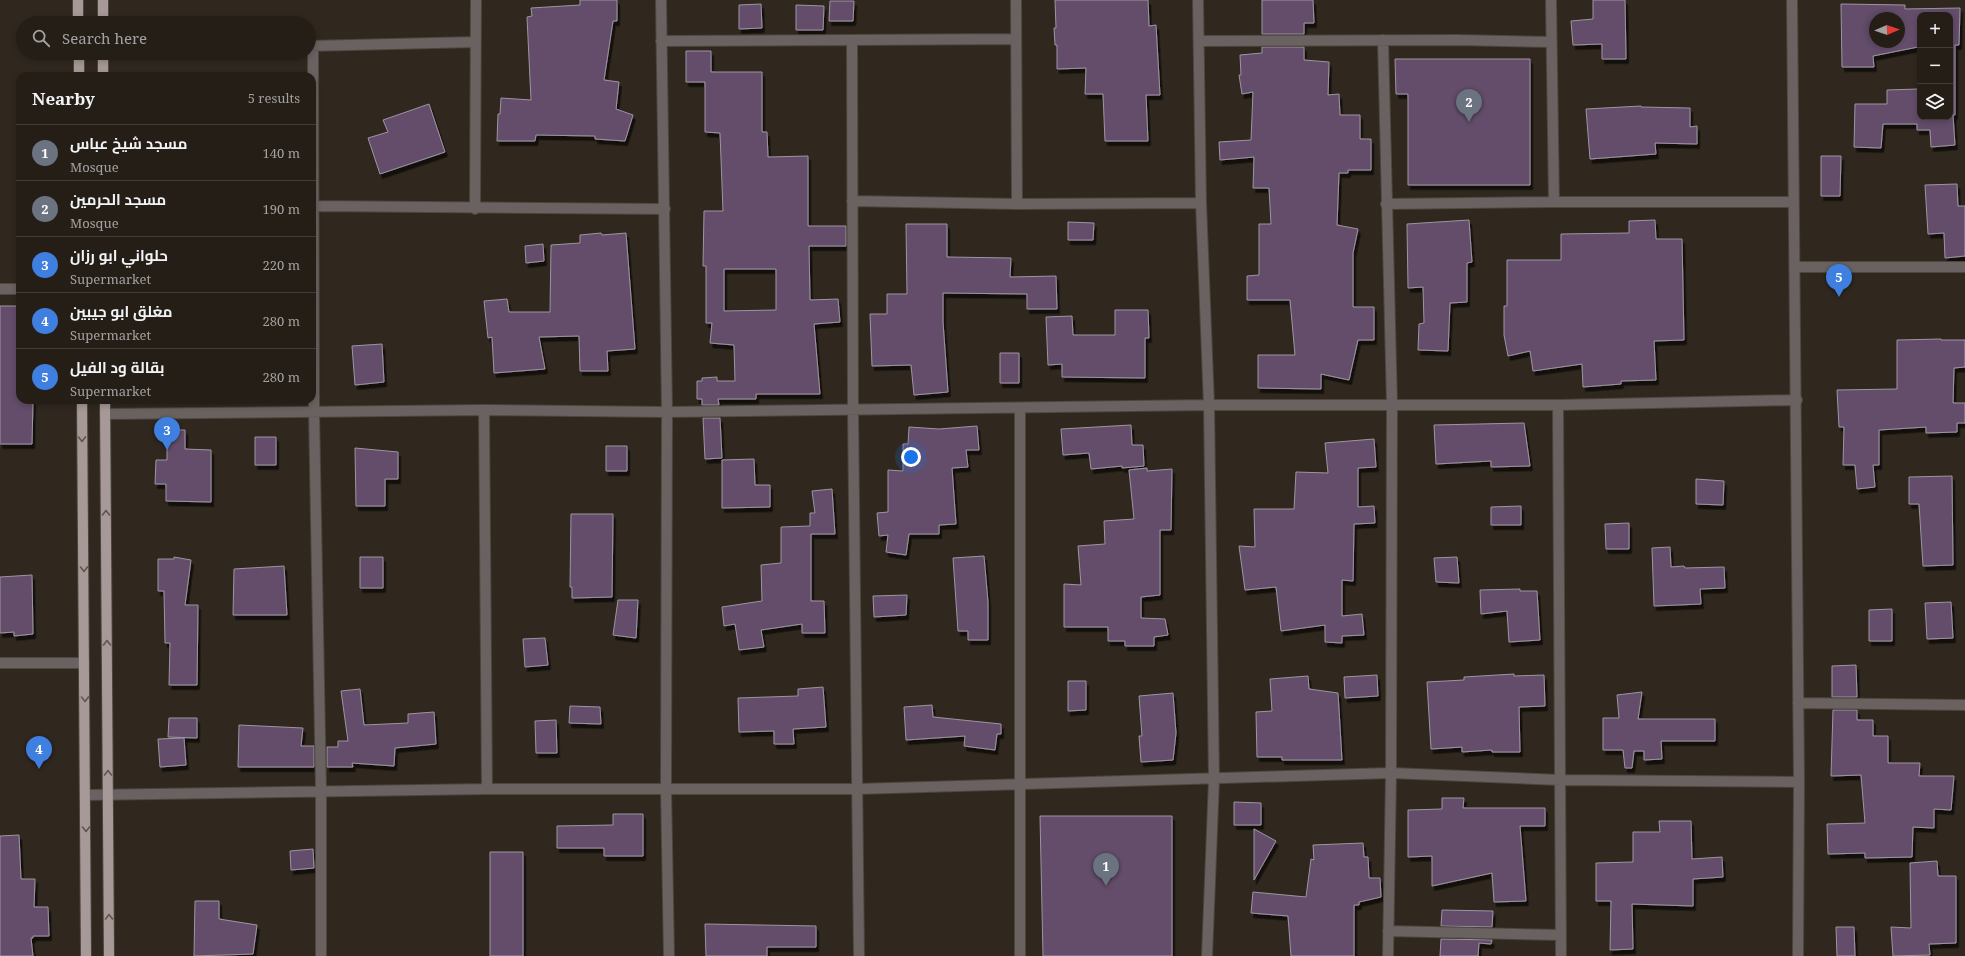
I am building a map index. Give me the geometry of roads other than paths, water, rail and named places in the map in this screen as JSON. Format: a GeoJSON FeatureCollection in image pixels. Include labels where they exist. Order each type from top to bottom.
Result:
{"type":"FeatureCollection","features":[{"type":"Feature","properties":{"kind":"main road"},"geometry":{"type":"LineString","coordinates":[[78,0],[78,16]]}},
{"type":"Feature","properties":{"kind":"main road"},"geometry":{"type":"LineString","coordinates":[[103,0],[103,16]]}},
{"type":"Feature","properties":{"kind":"main road"},"geometry":{"type":"LineString","coordinates":[[78,60],[79,72]]}},
{"type":"Feature","properties":{"kind":"main road"},"geometry":{"type":"LineString","coordinates":[[103,60],[103,72]]}},
{"type":"Feature","properties":{"kind":"main road"},"geometry":{"type":"LineString","coordinates":[[82,404],[86,956]]}},
{"type":"Feature","properties":{"kind":"main road"},"geometry":{"type":"LineString","coordinates":[[105,404],[109,956]]}},
{"type":"Feature","properties":{"kind":"street"},"geometry":{"type":"LineString","coordinates":[[475,208],[476,0]]}},
{"type":"Feature","properties":{"kind":"street"},"geometry":{"type":"LineString","coordinates":[[662,0],[661,41],[665,210],[667,412],[666,788],[669,956]]}},
{"type":"Feature","properties":{"kind":"street"},"geometry":{"type":"LineString","coordinates":[[1016,0],[1017,204]]}},
{"type":"Feature","properties":{"kind":"street"},"geometry":{"type":"LineString","coordinates":[[1198,0],[1201,203],[1209,405],[1214,780],[1207,956]]}},
{"type":"Feature","properties":{"kind":"street"},"geometry":{"type":"LineString","coordinates":[[1551,0],[1554,202]]}},
{"type":"Feature","properties":{"kind":"street"},"geometry":{"type":"LineString","coordinates":[[1792,0],[1793,202],[1797,400],[1799,782],[1798,956]]}},
{"type":"Feature","properties":{"kind":"street"},"geometry":{"type":"LineString","coordinates":[[661,41],[1016,39]]}},
{"type":"Feature","properties":{"kind":"street"},"geometry":{"type":"LineString","coordinates":[[852,40],[852,201],[859,956]]}},
{"type":"Feature","properties":{"kind":"street"},"geometry":{"type":"LineString","coordinates":[[1199,41],[1383,40],[1551,42]]}},
{"type":"Feature","properties":{"kind":"street"},"geometry":{"type":"LineString","coordinates":[[1383,40],[1392,405],[1391,773],[1388,956]]}},
{"type":"Feature","properties":{"kind":"street"},"geometry":{"type":"LineString","coordinates":[[316,46],[475,42]]}},
{"type":"Feature","properties":{"kind":"street"},"geometry":{"type":"LineString","coordinates":[[311,60],[312,72]]}},
{"type":"Feature","properties":{"kind":"street"},"geometry":{"type":"LineString","coordinates":[[852,201],[1017,204],[1201,203]]}},
{"type":"Feature","properties":{"kind":"street"},"geometry":{"type":"LineString","coordinates":[[1386,204],[1793,202]]}},
{"type":"Feature","properties":{"kind":"street"},"geometry":{"type":"LineString","coordinates":[[316,206],[665,210]]}},
{"type":"Feature","properties":{"kind":"street"},"geometry":{"type":"LineString","coordinates":[[1795,267],[1965,267]]}},
{"type":"Feature","properties":{"kind":"street"},"geometry":{"type":"LineString","coordinates":[[0,289],[16,289]]}},
{"type":"Feature","properties":{"kind":"street"},"geometry":{"type":"LineString","coordinates":[[105,414],[484,410],[667,412],[1209,405],[1558,405],[1797,400]]}},
{"type":"Feature","properties":{"kind":"street"},"geometry":{"type":"LineString","coordinates":[[314,404],[321,791],[321,956]]}},
{"type":"Feature","properties":{"kind":"street"},"geometry":{"type":"LineString","coordinates":[[1558,405],[1562,956]]}},
{"type":"Feature","properties":{"kind":"street"},"geometry":{"type":"LineString","coordinates":[[1020,408],[1020,956]]}},
{"type":"Feature","properties":{"kind":"street"},"geometry":{"type":"LineString","coordinates":[[484,410],[487,789]]}},
{"type":"Feature","properties":{"kind":"street"},"geometry":{"type":"LineString","coordinates":[[0,663],[84,663]]}},
{"type":"Feature","properties":{"kind":"street"},"geometry":{"type":"LineString","coordinates":[[1798,703],[1965,705]]}},
{"type":"Feature","properties":{"kind":"street"},"geometry":{"type":"LineString","coordinates":[[86,795],[487,789],[857,789],[1214,780],[1391,773],[1561,780],[1799,782]]}},
{"type":"Feature","properties":{"kind":"street"},"geometry":{"type":"LineString","coordinates":[[1388,931],[1561,935]]}},
{"type":"Feature","properties":{"kind":"place","name":"مسجد الحرمين"},"geometry":{"type":"Point","coordinates":[1469,122]}},
{"type":"Feature","properties":{"kind":"place","name":"بقالة ود الفيل"},"geometry":{"type":"Point","coordinates":[1839,297]}},
{"type":"Feature","properties":{"kind":"place","name":"حلواني ابو رزان"},"geometry":{"type":"Point","coordinates":[167,450]}},
{"type":"Feature","properties":{"kind":"place","name":"مغلق ابو جيبين"},"geometry":{"type":"Point","coordinates":[39,769]}},
{"type":"Feature","properties":{"kind":"place","name":"مسجد شيخ عباس"},"geometry":{"type":"Point","coordinates":[1106,886]}}]}
